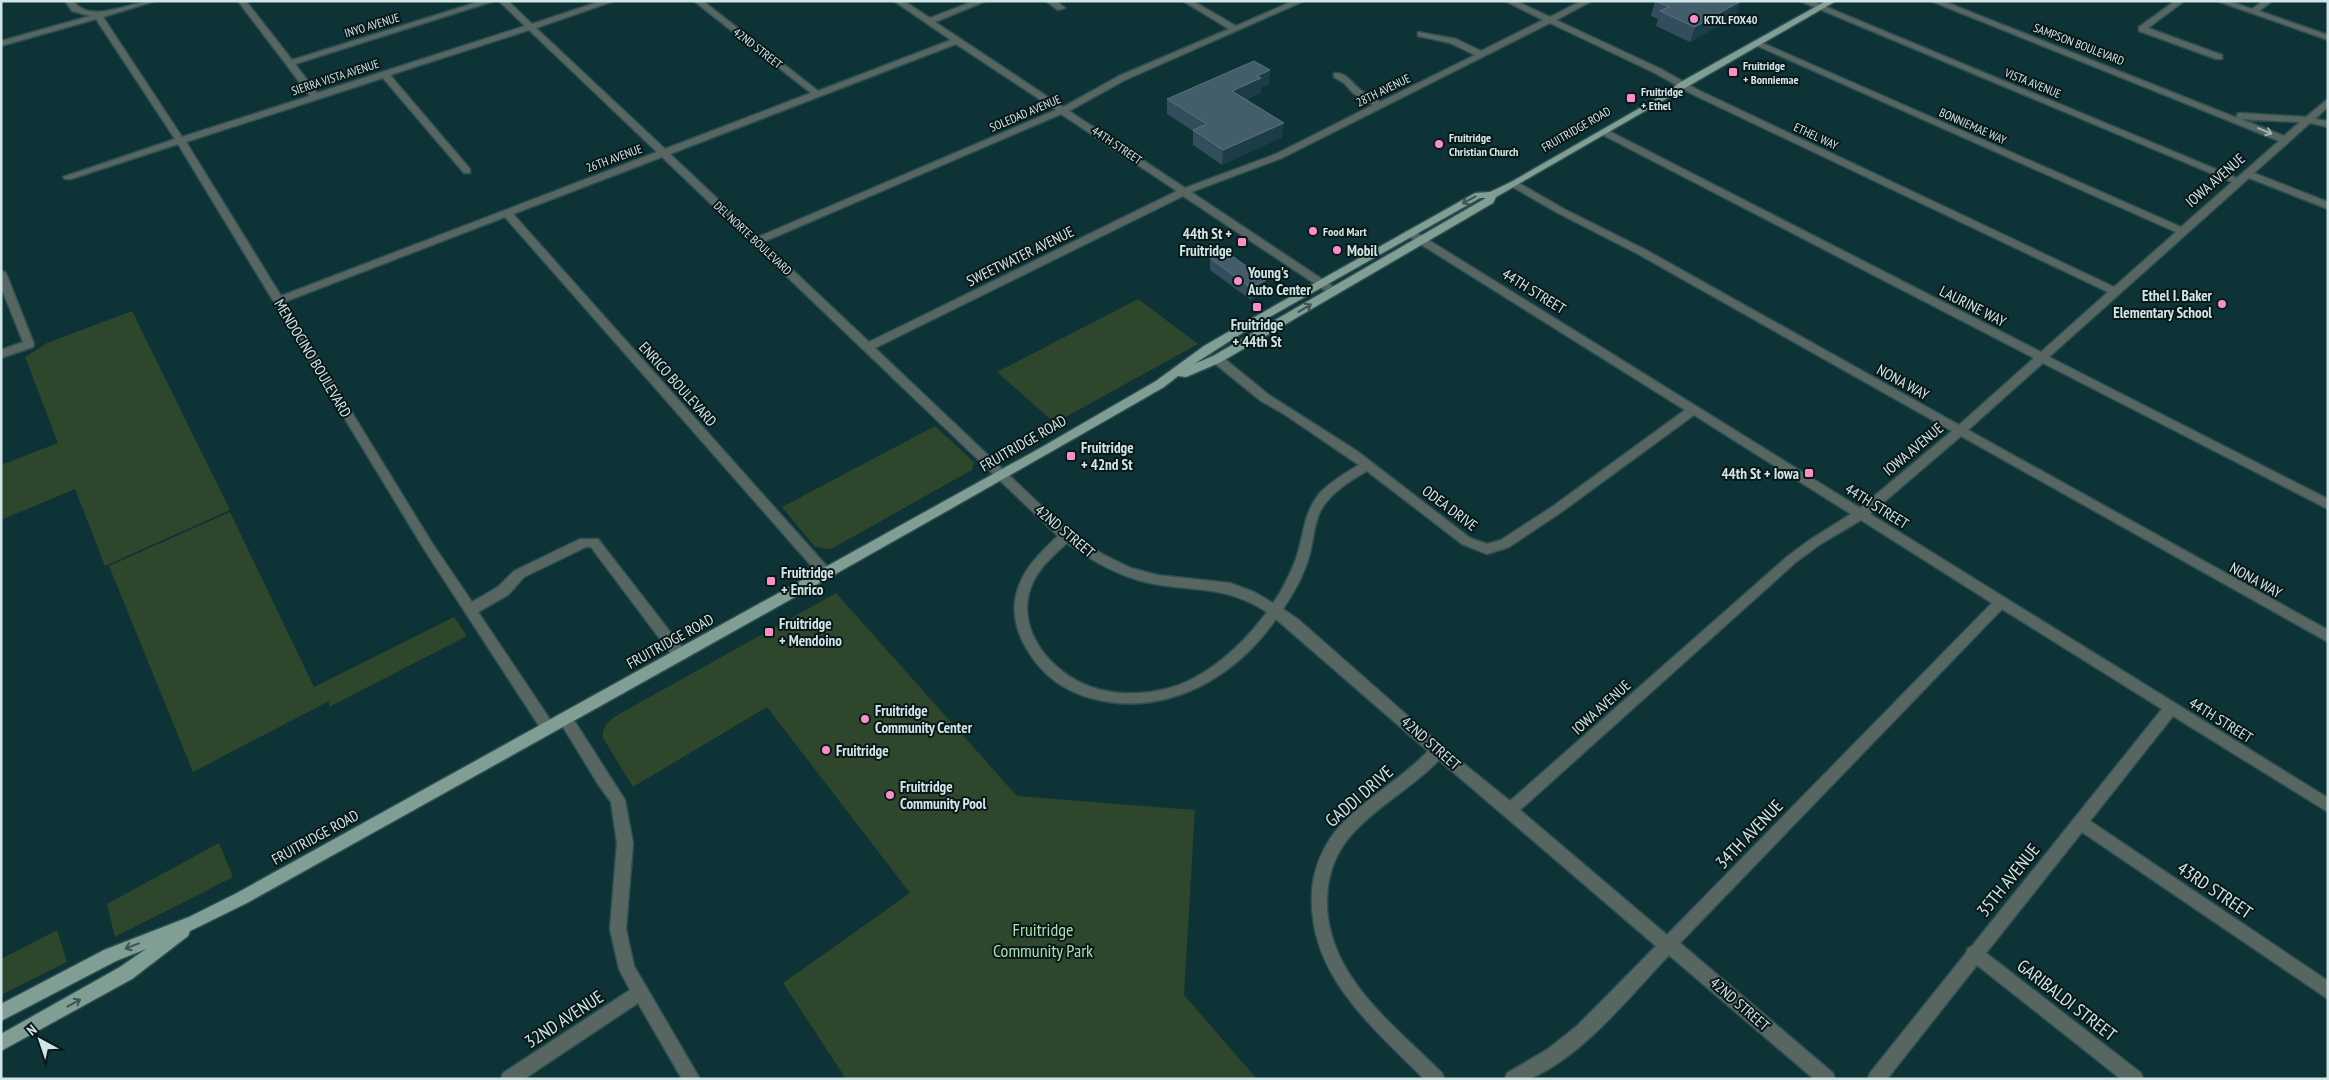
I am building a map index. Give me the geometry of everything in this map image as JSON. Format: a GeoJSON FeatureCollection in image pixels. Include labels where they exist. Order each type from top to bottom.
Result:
{"type":"FeatureCollection","features":[{"type":"Feature","properties":{"kind":"main road","name":"FRUITRIDGE ROAD"},"geometry":{"type":"LineString","coordinates":[[1160,384],[1208,349],[1410,233],[1478,195],[1492,195],[1514,184],[1669,95],[1682,85],[1832,1]]}},
{"type":"Feature","properties":{"kind":"main road","name":"FRUITRIDGE ROAD"},"geometry":{"type":"LineString","coordinates":[[1,1014],[110,955],[194,922],[242,898],[565,718],[828,575],[1160,384],[1217,359],[1490,201],[1492,195]]}},
{"type":"Feature","properties":{"kind":"main road","name":"FRUITRIDGE ROAD"},"geometry":{"type":"LineString","coordinates":[[1,1043],[126,974],[194,922]]}},
{"type":"Feature","properties":{"kind":"street"},"geometry":{"type":"LineString","coordinates":[[69,1],[74,9],[98,16]]}},
{"type":"Feature","properties":{"kind":"street"},"geometry":{"type":"LineString","coordinates":[[1,44],[151,1]]}},
{"type":"Feature","properties":{"kind":"street"},"geometry":{"type":"LineString","coordinates":[[242,1],[315,96]]}},
{"type":"Feature","properties":{"kind":"street","name":"INYO AVENUE"},"geometry":{"type":"LineString","coordinates":[[290,63],[490,1]]}},
{"type":"Feature","properties":{"kind":"street","name":"DEL NORTE BOULEVARD"},"geometry":{"type":"LineString","coordinates":[[503,1],[1002,474]]}},
{"type":"Feature","properties":{"kind":"street","name":"SIERRA VISTA AVENUE"},"geometry":{"type":"LineString","coordinates":[[68,177],[610,1]]}},
{"type":"Feature","properties":{"kind":"street","name":"42ND STREET"},"geometry":{"type":"LineString","coordinates":[[698,1],[818,96]]}},
{"type":"Feature","properties":{"kind":"street","name":"44TH STREET"},"geometry":{"type":"LineString","coordinates":[[898,1],[1063,109],[1333,292]]}},
{"type":"Feature","properties":{"kind":"street"},"geometry":{"type":"LineString","coordinates":[[930,21],[982,1]]}},
{"type":"Feature","properties":{"kind":"street"},"geometry":{"type":"LineString","coordinates":[[1050,1],[1061,8]]}},
{"type":"Feature","properties":{"kind":"street"},"geometry":{"type":"LineString","coordinates":[[1187,1],[1236,29]]}},
{"type":"Feature","properties":{"kind":"street","name":"SOLEDAD AVENUE"},"geometry":{"type":"LineString","coordinates":[[756,241],[1084,100],[1122,78],[1300,1]]}},
{"type":"Feature","properties":{"kind":"street","name":"ETHEL WAY"},"geometry":{"type":"LineString","coordinates":[[1509,1],[2114,291]]}},
{"type":"Feature","properties":{"kind":"street","name":"28TH AVENUE"},"geometry":{"type":"LineString","coordinates":[[1185,191],[1278,156],[1588,1]]}},
{"type":"Feature","properties":{"kind":"street","name":"VISTA AVENUE"},"geometry":{"type":"LineString","coordinates":[[1804,1],[2238,181]]}},
{"type":"Feature","properties":{"kind":"street","name":"SAMPSON BOULEVARD"},"geometry":{"type":"LineString","coordinates":[[1936,1],[2285,140]]}},
{"type":"Feature","properties":{"kind":"street"},"geometry":{"type":"LineString","coordinates":[[2180,1],[2142,29],[2219,57]]}},
{"type":"Feature","properties":{"kind":"street"},"geometry":{"type":"LineString","coordinates":[[2221,1],[2328,38]]}},
{"type":"Feature","properties":{"kind":"street"},"geometry":{"type":"LineString","coordinates":[[2253,12],[2268,1]]}},
{"type":"Feature","properties":{"kind":"street","name":"MENDOCINO BOULEVARD"},"geometry":{"type":"LineString","coordinates":[[98,16],[180,140],[428,546],[548,728]]}},
{"type":"Feature","properties":{"kind":"street"},"geometry":{"type":"LineString","coordinates":[[1421,34],[1453,41],[1482,55]]}},
{"type":"Feature","properties":{"kind":"street","name":"26TH AVENUE"},"geometry":{"type":"LineString","coordinates":[[278,301],[818,96],[958,40]]}},
{"type":"Feature","properties":{"kind":"street","name":"BONNIEMAE WAY"},"geometry":{"type":"LineString","coordinates":[[1755,43],[2181,232]]}},
{"type":"Feature","properties":{"kind":"street"},"geometry":{"type":"LineString","coordinates":[[384,74],[466,171]]}},
{"type":"Feature","properties":{"kind":"street"},"geometry":{"type":"LineString","coordinates":[[1337,75],[1347,81],[1356,91],[1380,106]]}},
{"type":"Feature","properties":{"kind":"street","name":"IOWA AVENUE"},"geometry":{"type":"LineString","coordinates":[[1510,810],[1792,559],[1815,542],[1860,515],[1959,431],[2328,102]]}},
{"type":"Feature","properties":{"kind":"street","name":"SAMPSON BOULEVARD"},"geometry":{"type":"LineString","coordinates":[[2213,110],[2230,115],[2254,118],[2309,120],[2328,124]]}},
{"type":"Feature","properties":{"kind":"street","name":"LAURINE WAY"},"geometry":{"type":"LineString","coordinates":[[1604,132],[2328,505]]}},
{"type":"Feature","properties":{"kind":"street"},"geometry":{"type":"LineString","coordinates":[[2248,174],[2328,206]]}},
{"type":"Feature","properties":{"kind":"street","name":"NONA WAY"},"geometry":{"type":"LineString","coordinates":[[1514,184],[1561,211],[1642,252],[2328,637]]}},
{"type":"Feature","properties":{"kind":"street","name":"SWEETWATER AVENUE"},"geometry":{"type":"LineString","coordinates":[[868,347],[1185,191]]}},
{"type":"Feature","properties":{"kind":"street","name":"ENRICO BOULEVARD"},"geometry":{"type":"LineString","coordinates":[[506,213],[828,575]]}},
{"type":"Feature","properties":{"kind":"street","name":"44TH STREET"},"geometry":{"type":"LineString","coordinates":[[1410,233],[2328,806]]}},
{"type":"Feature","properties":{"kind":"street"},"geometry":{"type":"LineString","coordinates":[[1,273],[29,344],[1,354]]}},
{"type":"Feature","properties":{"kind":"street","name":"ODEA DRIVE"},"geometry":{"type":"LineString","coordinates":[[1217,359],[1265,398],[1328,436],[1466,541],[1480,548],[1494,548],[1505,544],[1556,510],[1693,410]]}},
{"type":"Feature","properties":{"kind":"street"},"geometry":{"type":"LineString","coordinates":[[1066,536],[1036,568],[1024,588],[1021,626],[1034,652],[1043,664],[1068,684],[1082,690],[1113,698],[1149,698],[1184,689],[1216,672],[1263,627],[1276,611],[1301,559],[1309,523],[1319,504],[1334,487],[1368,465]]}},
{"type":"Feature","properties":{"kind":"street","name":"42ND STREET"},"geometry":{"type":"LineString","coordinates":[[1002,474],[1066,536],[1106,563],[1137,575],[1222,586],[1252,597],[1276,611],[1358,678],[1438,751],[1510,810],[1650,932],[1686,957],[1827,1079]]}},
{"type":"Feature","properties":{"kind":"street"},"geometry":{"type":"LineString","coordinates":[[470,610],[503,591],[519,574],[584,542],[594,542],[680,655]]}},
{"type":"Feature","properties":{"kind":"street","name":"34TH AVENUE"},"geometry":{"type":"LineString","coordinates":[[1513,1079],[1554,1055],[1583,1032],[2000,602]]}},
{"type":"Feature","properties":{"kind":"street","name":"35TH AVENUE"},"geometry":{"type":"LineString","coordinates":[[1876,1079],[1974,953],[2081,823],[2171,708]]}},
{"type":"Feature","properties":{"kind":"street"},"geometry":{"type":"LineString","coordinates":[[565,718],[603,780],[618,800],[625,843],[618,929],[627,969],[692,1079]]}},
{"type":"Feature","properties":{"kind":"street","name":"GADDI DRIVE"},"geometry":{"type":"LineString","coordinates":[[1436,1079],[1346,984],[1328,950],[1318,900],[1322,873],[1327,858],[1345,832],[1424,767],[1438,751]]}},
{"type":"Feature","properties":{"kind":"street","name":"43RD STREET"},"geometry":{"type":"LineString","coordinates":[[2081,823],[2328,991]]}},
{"type":"Feature","properties":{"kind":"street","name":"GARIBALDI STREET"},"geometry":{"type":"LineString","coordinates":[[1974,953],[2135,1079]]}},
{"type":"Feature","properties":{"kind":"street","name":"32ND AVENUE"},"geometry":{"type":"LineString","coordinates":[[509,1079],[641,992]]}},
{"type":"Feature","properties":{"kind":"green space"},"geometry":{"type":"Polygon","coordinates":[[[1138,299],[1198,344],[1055,423],[997,372],[1138,299]]]}},
{"type":"Feature","properties":{"kind":"green space"},"geometry":{"type":"Polygon","coordinates":[[[132,311],[230,510],[105,566],[75,489],[1,520],[1,465],[58,443],[25,357],[47,343],[132,311]]]}},
{"type":"Feature","properties":{"kind":"green space"},"geometry":{"type":"Polygon","coordinates":[[[935,426],[974,462],[972,470],[831,549],[815,547],[782,507],[935,426]]]}},
{"type":"Feature","properties":{"kind":"green space"},"geometry":{"type":"Polygon","coordinates":[[[230,512],[314,687],[454,617],[467,636],[329,707],[329,701],[193,772],[109,566],[230,512]]]}},
{"type":"Feature","properties":{"kind":"green space","name":"Fruitridge Community Park"},"geometry":{"type":"Polygon","coordinates":[[[836,593],[1017,796],[1195,810],[1184,995],[1257,1079],[846,1079],[783,983],[910,893],[767,707],[633,787],[603,738],[605,726],[614,717],[836,593]]]}},
{"type":"Feature","properties":{"kind":"green space"},"geometry":{"type":"Polygon","coordinates":[[[219,843],[233,877],[115,937],[107,904],[219,843]]]}},
{"type":"Feature","properties":{"kind":"green space"},"geometry":{"type":"Polygon","coordinates":[[[57,930],[67,962],[1,995],[1,959],[57,930]]]}},
{"type":"Feature","properties":{"kind":"building"},"geometry":{"type":"Polygon","coordinates":[[[1656,1],[1741,1],[1695,27],[1660,11],[1669,7],[1656,1]]]}},
{"type":"Feature","properties":{"kind":"building"},"geometry":{"type":"Polygon","coordinates":[[[1254,61],[1270,70],[1257,76],[1261,78],[1232,91],[1284,123],[1223,150],[1193,130],[1207,124],[1167,99],[1254,61]]]}},
{"type":"Feature","properties":{"kind":"building"},"geometry":{"type":"Polygon","coordinates":[[[1225,251],[1266,280],[1251,288],[1210,258],[1225,251]]]}},
{"type":"Feature","properties":{"kind":"place","name":"KTXL FOX40"},"geometry":{"type":"Point","coordinates":[1694,19]}},
{"type":"Feature","properties":{"kind":"place","name":"Fruitridge + Bonniemae"},"geometry":{"type":"Point","coordinates":[1733,72]}},
{"type":"Feature","properties":{"kind":"place","name":"Fruitridge + Ethel"},"geometry":{"type":"Point","coordinates":[1631,98]}},
{"type":"Feature","properties":{"kind":"place","name":"Fruitridge Christian Church"},"geometry":{"type":"Point","coordinates":[1439,144]}},
{"type":"Feature","properties":{"kind":"place","name":"Food Mart"},"geometry":{"type":"Point","coordinates":[1313,231]}},
{"type":"Feature","properties":{"kind":"place","name":"44th St + Fruitridge"},"geometry":{"type":"Point","coordinates":[1242,242]}},
{"type":"Feature","properties":{"kind":"place","name":"Mobil"},"geometry":{"type":"Point","coordinates":[1337,250]}},
{"type":"Feature","properties":{"kind":"place","name":"Young's Auto Center"},"geometry":{"type":"Point","coordinates":[1238,281]}},
{"type":"Feature","properties":{"kind":"place","name":"Ethel I. Baker Elementary School"},"geometry":{"type":"Point","coordinates":[2222,304]}},
{"type":"Feature","properties":{"kind":"place","name":"Fruitridge + 44th St"},"geometry":{"type":"Point","coordinates":[1257,307]}},
{"type":"Feature","properties":{"kind":"place","name":"Fruitridge + 42nd St"},"geometry":{"type":"Point","coordinates":[1071,456]}},
{"type":"Feature","properties":{"kind":"place","name":"44th St + Iowa"},"geometry":{"type":"Point","coordinates":[1809,473]}},
{"type":"Feature","properties":{"kind":"place","name":"Fruitridge + Enrico"},"geometry":{"type":"Point","coordinates":[771,581]}},
{"type":"Feature","properties":{"kind":"place","name":"Fruitridge + Mendoino"},"geometry":{"type":"Point","coordinates":[769,632]}},
{"type":"Feature","properties":{"kind":"place","name":"Fruitridge Community Center"},"geometry":{"type":"Point","coordinates":[865,719]}},
{"type":"Feature","properties":{"kind":"place","name":"Fruitridge"},"geometry":{"type":"Point","coordinates":[826,750]}},
{"type":"Feature","properties":{"kind":"place","name":"Fruitridge Community Pool"},"geometry":{"type":"Point","coordinates":[890,795]}}]}
